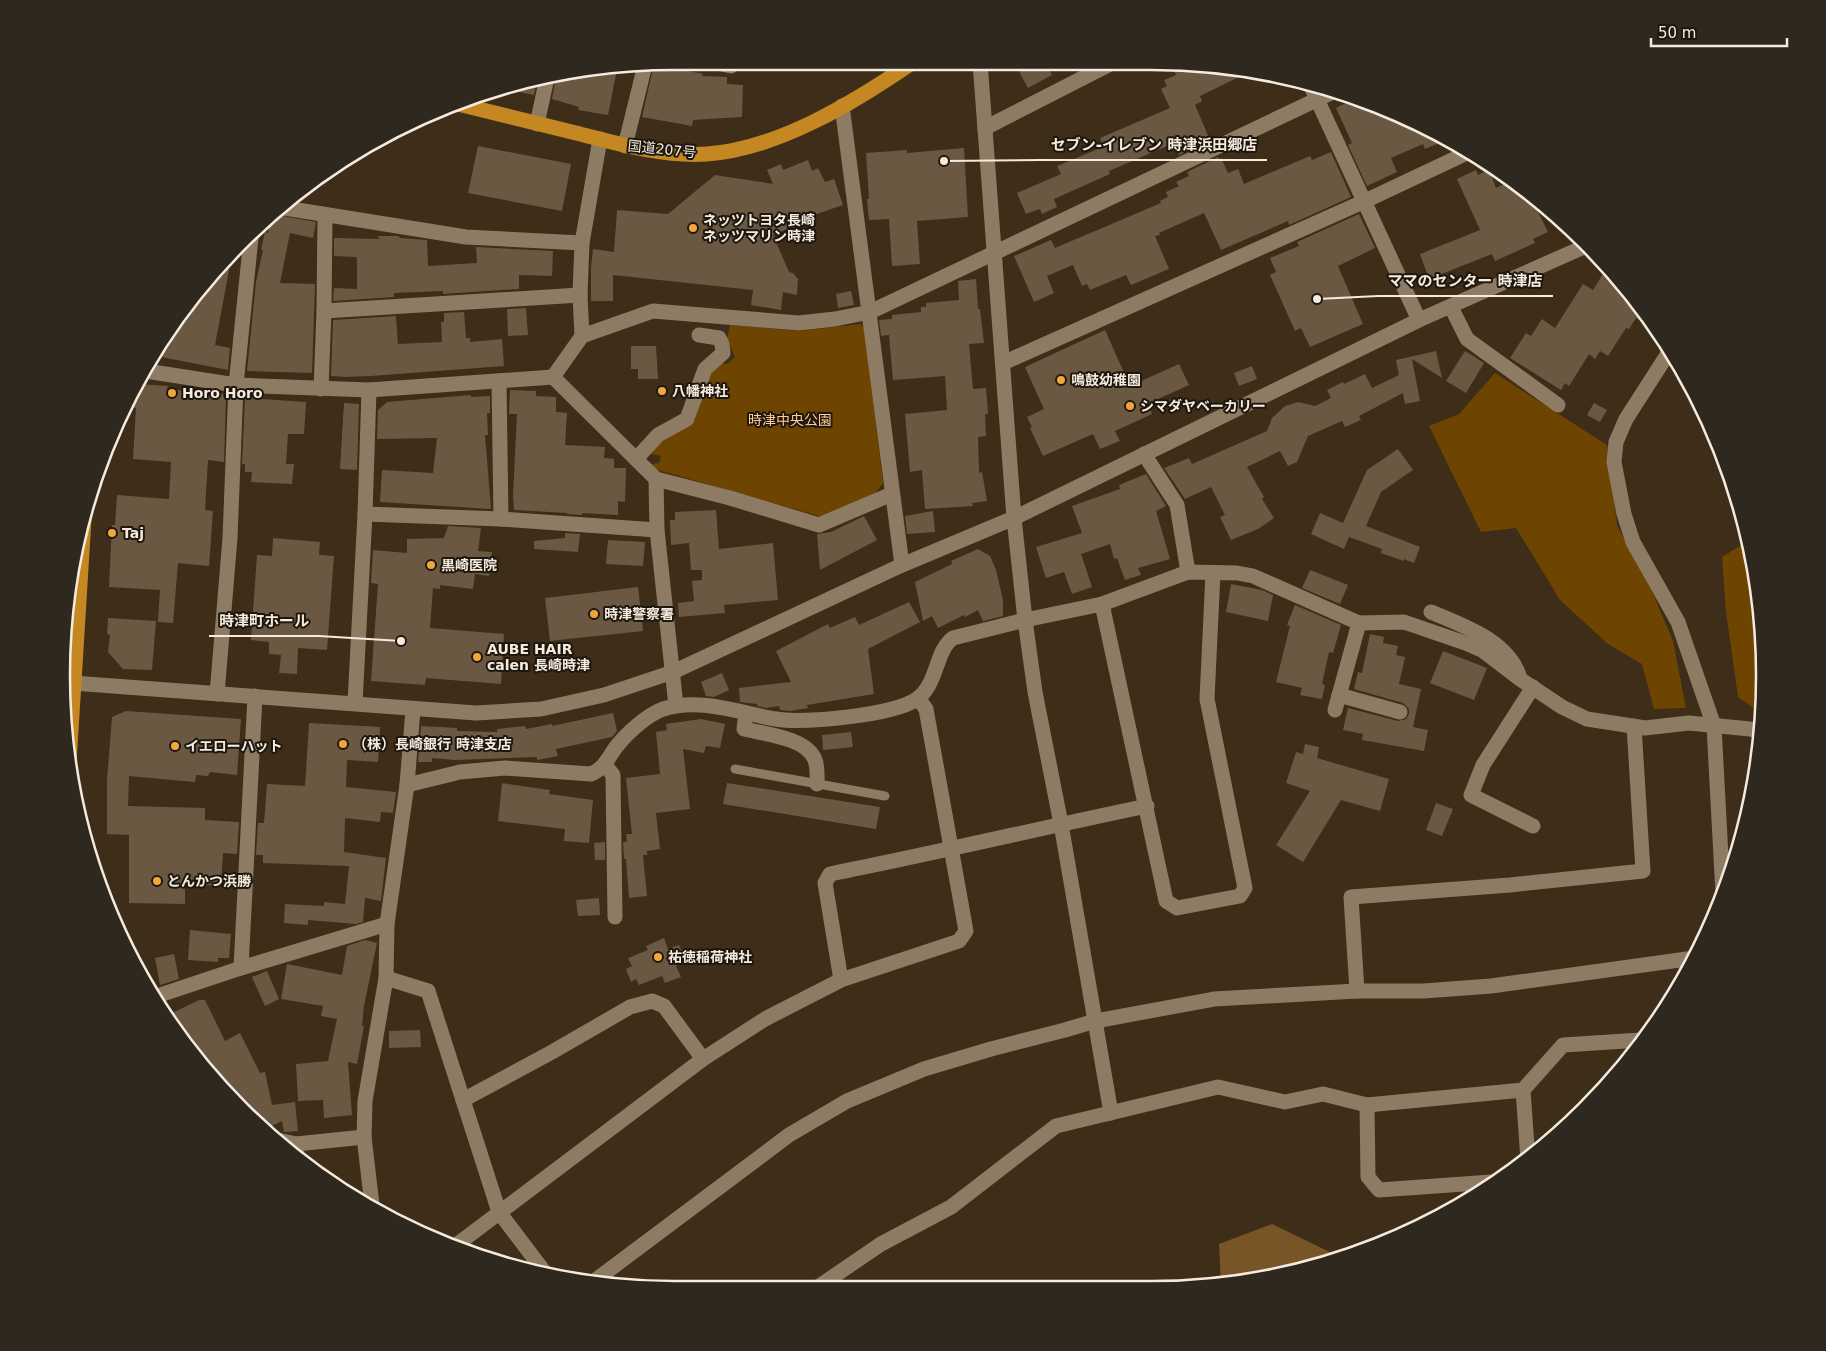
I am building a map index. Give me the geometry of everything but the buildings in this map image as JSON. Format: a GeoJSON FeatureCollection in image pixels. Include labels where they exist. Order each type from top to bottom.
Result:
{"type":"FeatureCollection","features":[{"type":"Feature","properties":{"kind":"highway","name":"国道207号"},"geometry":{"type":"LineString","coordinates":[[469,107],[624,146],[666,153],[699,154],[740,148],[791,133],[878,86],[901,70]]}},
{"type":"Feature","properties":{"kind":"highway"},"geometry":{"type":"LineString","coordinates":[[71,715],[81,562]]}},
{"type":"Feature","properties":{"kind":"street"},"geometry":{"type":"LineString","coordinates":[[981,70],[1014,518],[1025,620],[1035,692],[1061,824],[1111,1113]]}},
{"type":"Feature","properties":{"kind":"street"},"geometry":{"type":"LineString","coordinates":[[985,128],[1098,70]]}},
{"type":"Feature","properties":{"kind":"street"},"geometry":{"type":"LineString","coordinates":[[624,146],[643,71]]}},
{"type":"Feature","properties":{"kind":"street"},"geometry":{"type":"LineString","coordinates":[[538,124],[546,85]]}},
{"type":"Feature","properties":{"kind":"street"},"geometry":{"type":"LineString","coordinates":[[1315,93],[1420,320]]}},
{"type":"Feature","properties":{"kind":"street"},"geometry":{"type":"LineString","coordinates":[[553,377],[582,336],[653,311],[799,323],[870,312],[1324,96]]}},
{"type":"Feature","properties":{"kind":"street"},"geometry":{"type":"LineString","coordinates":[[842,106],[902,566]]}},
{"type":"Feature","properties":{"kind":"street"},"geometry":{"type":"LineString","coordinates":[[582,336],[580,296],[582,243],[600,139]]}},
{"type":"Feature","properties":{"kind":"street"},"geometry":{"type":"LineString","coordinates":[[1003,363],[1365,201],[1460,156]]}},
{"type":"Feature","properties":{"kind":"street"},"geometry":{"type":"LineString","coordinates":[[290,209],[466,237],[582,243]]}},
{"type":"Feature","properties":{"kind":"street"},"geometry":{"type":"LineString","coordinates":[[321,389],[325,215]]}},
{"type":"Feature","properties":{"kind":"street"},"geometry":{"type":"LineString","coordinates":[[217,694],[230,538],[236,386],[250,244]]}},
{"type":"Feature","properties":{"kind":"street"},"geometry":{"type":"LineString","coordinates":[[73,683],[476,713],[541,709],[604,695],[673,672],[902,566],[1014,518],[1420,320],[1580,249]]}},
{"type":"Feature","properties":{"kind":"street"},"geometry":{"type":"LineString","coordinates":[[324,311],[580,296]]}},
{"type":"Feature","properties":{"kind":"street"},"geometry":{"type":"LineString","coordinates":[[1451,307],[1467,339],[1558,405]]}},
{"type":"Feature","properties":{"kind":"street"},"geometry":{"type":"LineString","coordinates":[[636,459],[658,435],[687,419],[705,369],[723,353],[719,338],[699,335]]}},
{"type":"Feature","properties":{"kind":"street"},"geometry":{"type":"LineString","coordinates":[[1665,358],[1626,419],[1616,442],[1614,462],[1624,514],[1633,542],[1678,622],[1714,726],[1722,875]]}},
{"type":"Feature","properties":{"kind":"street"},"geometry":{"type":"LineString","coordinates":[[151,373],[236,386],[369,390],[553,377],[656,479],[730,498],[819,525],[892,494]]}},
{"type":"Feature","properties":{"kind":"street"},"geometry":{"type":"LineString","coordinates":[[499,381],[500,520]]}},
{"type":"Feature","properties":{"kind":"street"},"geometry":{"type":"LineString","coordinates":[[355,703],[365,514],[369,390]]}},
{"type":"Feature","properties":{"kind":"street"},"geometry":{"type":"LineString","coordinates":[[1144,454],[1177,505],[1188,572]]}},
{"type":"Feature","properties":{"kind":"street"},"geometry":{"type":"LineString","coordinates":[[656,479],[657,530],[676,706]]}},
{"type":"Feature","properties":{"kind":"street"},"geometry":{"type":"LineString","coordinates":[[365,514],[657,530]]}},
{"type":"Feature","properties":{"kind":"street"},"geometry":{"type":"LineString","coordinates":[[407,785],[460,772],[505,768],[591,774],[599,771],[605,765],[616,746],[647,717],[676,706],[698,704],[778,720],[825,720],[900,707],[918,698],[933,680],[947,643],[954,638],[1025,620],[1102,604],[1188,572],[1237,573],[1253,576],[1359,623],[1404,622],[1448,636],[1482,650],[1526,683],[1562,706],[1587,719],[1645,728],[1689,722],[1754,729]]}},
{"type":"Feature","properties":{"kind":"street"},"geometry":{"type":"LineString","coordinates":[[1102,604],[1166,901],[1177,908],[1240,896],[1245,888],[1207,699],[1213,573]]}},
{"type":"Feature","properties":{"kind":"street"},"geometry":{"type":"LineString","coordinates":[[1432,612],[1474,630],[1507,655],[1526,683]]}},
{"type":"Feature","properties":{"kind":"street"},"geometry":{"type":"LineString","coordinates":[[1335,710],[1359,623]]}},
{"type":"Feature","properties":{"kind":"street"},"geometry":{"type":"LineString","coordinates":[[1526,683],[1483,765],[1471,794],[1533,826]]}},
{"type":"Feature","properties":{"kind":"street"},"geometry":{"type":"LineString","coordinates":[[1339,695],[1400,712]]}},
{"type":"Feature","properties":{"kind":"street"},"geometry":{"type":"LineString","coordinates":[[241,968],[256,696]]}},
{"type":"Feature","properties":{"kind":"street"},"geometry":{"type":"LineString","coordinates":[[461,1241],[703,1059],[765,1019],[841,980],[959,941],[966,931],[926,709],[918,698]]}},
{"type":"Feature","properties":{"kind":"street"},"geometry":{"type":"LineString","coordinates":[[371,1199],[364,1137],[365,1101],[386,978],[387,924],[407,785],[413,709]]}},
{"type":"Feature","properties":{"kind":"street"},"geometry":{"type":"LineString","coordinates":[[746,713],[744,729],[795,742],[806,748],[815,760],[817,784]]}},
{"type":"Feature","properties":{"kind":"street"},"geometry":{"type":"LineString","coordinates":[[1357,991],[1351,896],[1510,885],[1643,871],[1634,726]]}},
{"type":"Feature","properties":{"kind":"street"},"geometry":{"type":"LineString","coordinates":[[605,765],[612,775],[615,917]]}},
{"type":"Feature","properties":{"kind":"street"},"geometry":{"type":"LineString","coordinates":[[841,980],[825,883],[830,874],[951,850],[1146,806]]}},
{"type":"Feature","properties":{"kind":"street"},"geometry":{"type":"LineString","coordinates":[[161,995],[241,968],[387,924]]}},
{"type":"Feature","properties":{"kind":"street"},"geometry":{"type":"LineString","coordinates":[[600,1276],[789,1135],[847,1101],[924,1069],[1095,1021],[1214,999],[1357,991],[1424,991],[1491,986],[1685,959]]}},
{"type":"Feature","properties":{"kind":"street"},"geometry":{"type":"LineString","coordinates":[[386,978],[428,991],[500,1212],[539,1265]]}},
{"type":"Feature","properties":{"kind":"street"},"geometry":{"type":"LineString","coordinates":[[463,1100],[552,1052],[630,1006],[652,1001],[664,1006],[703,1059]]}},
{"type":"Feature","properties":{"kind":"street"},"geometry":{"type":"LineString","coordinates":[[827,1281],[881,1244],[951,1207],[1056,1126],[1218,1087],[1285,1102],[1323,1094],[1367,1105],[1523,1090],[1563,1045],[1634,1040]]}},
{"type":"Feature","properties":{"kind":"street"},"geometry":{"type":"LineString","coordinates":[[1523,1090],[1527,1149]]}},
{"type":"Feature","properties":{"kind":"street"},"geometry":{"type":"LineString","coordinates":[[1367,1105],[1368,1177],[1379,1190],[1481,1183]]}},
{"type":"Feature","properties":{"kind":"street"},"geometry":{"type":"LineString","coordinates":[[298,1149],[364,1137]]}},
{"type":"Feature","properties":{"kind":"lane"},"geometry":{"type":"LineString","coordinates":[[735,769],[885,796]]}},
{"type":"Feature","properties":{"kind":"green space","name":"時津中央公園"},"geometry":{"type":"Polygon","coordinates":[[[861,324],[864,328],[883,483],[874,495],[830,516],[819,516],[651,468],[653,464],[659,463],[661,456],[651,454],[658,443],[669,434],[695,421],[707,377],[720,363],[727,364],[735,357],[727,339],[730,325],[799,331],[861,324]]]}},
{"type":"Feature","properties":{"kind":"green space"},"geometry":{"type":"Polygon","coordinates":[[[1495,373],[1607,445],[1617,525],[1654,596],[1673,641],[1686,708],[1654,709],[1642,664],[1608,644],[1560,600],[1516,528],[1481,532],[1429,426],[1459,414],[1495,373]]]}},
{"type":"Feature","properties":{"kind":"green space"},"geometry":{"type":"Polygon","coordinates":[[[1741,545],[1751,596],[1755,636],[1755,709],[1738,697],[1726,612],[1722,557],[1741,545]]]}},
{"type":"Feature","properties":{"kind":"shaded area"},"geometry":{"type":"Polygon","coordinates":[[[1272,1224],[1332,1253],[1269,1269],[1221,1277],[1219,1244],[1272,1224]]]}},
{"type":"Feature","properties":{"kind":"place","name":"セブン-イレブン 時津浜田郷店"},"geometry":{"type":"Point","coordinates":[944,161]}},
{"type":"Feature","properties":{"kind":"place","name":"ネッツトヨタ長崎 ネッツマリン時津"},"geometry":{"type":"Point","coordinates":[693,228]}},
{"type":"Feature","properties":{"kind":"place","name":"ママのセンター 時津店"},"geometry":{"type":"Point","coordinates":[1317,299]}},
{"type":"Feature","properties":{"kind":"place","name":"鳴鼓幼稚園"},"geometry":{"type":"Point","coordinates":[1061,380]}},
{"type":"Feature","properties":{"kind":"place","name":"八幡神社"},"geometry":{"type":"Point","coordinates":[662,391]}},
{"type":"Feature","properties":{"kind":"place","name":"Horo Horo"},"geometry":{"type":"Point","coordinates":[172,393]}},
{"type":"Feature","properties":{"kind":"place","name":"シマダヤベーカリー"},"geometry":{"type":"Point","coordinates":[1130,406]}},
{"type":"Feature","properties":{"kind":"place","name":"Taj"},"geometry":{"type":"Point","coordinates":[112,533]}},
{"type":"Feature","properties":{"kind":"place","name":"黒崎医院"},"geometry":{"type":"Point","coordinates":[431,565]}},
{"type":"Feature","properties":{"kind":"place","name":"時津警察署"},"geometry":{"type":"Point","coordinates":[594,614]}},
{"type":"Feature","properties":{"kind":"place","name":"時津町ホール"},"geometry":{"type":"Point","coordinates":[401,641]}},
{"type":"Feature","properties":{"kind":"place","name":"AUBE HAIR calen 長崎時津"},"geometry":{"type":"Point","coordinates":[477,657]}},
{"type":"Feature","properties":{"kind":"place","name":"（株）長崎銀行 時津支店"},"geometry":{"type":"Point","coordinates":[343,744]}},
{"type":"Feature","properties":{"kind":"place","name":"イエローハット"},"geometry":{"type":"Point","coordinates":[175,746]}},
{"type":"Feature","properties":{"kind":"place","name":"とんかつ浜勝"},"geometry":{"type":"Point","coordinates":[157,881]}},
{"type":"Feature","properties":{"kind":"place","name":"祐徳稲荷神社"},"geometry":{"type":"Point","coordinates":[658,957]}}]}
